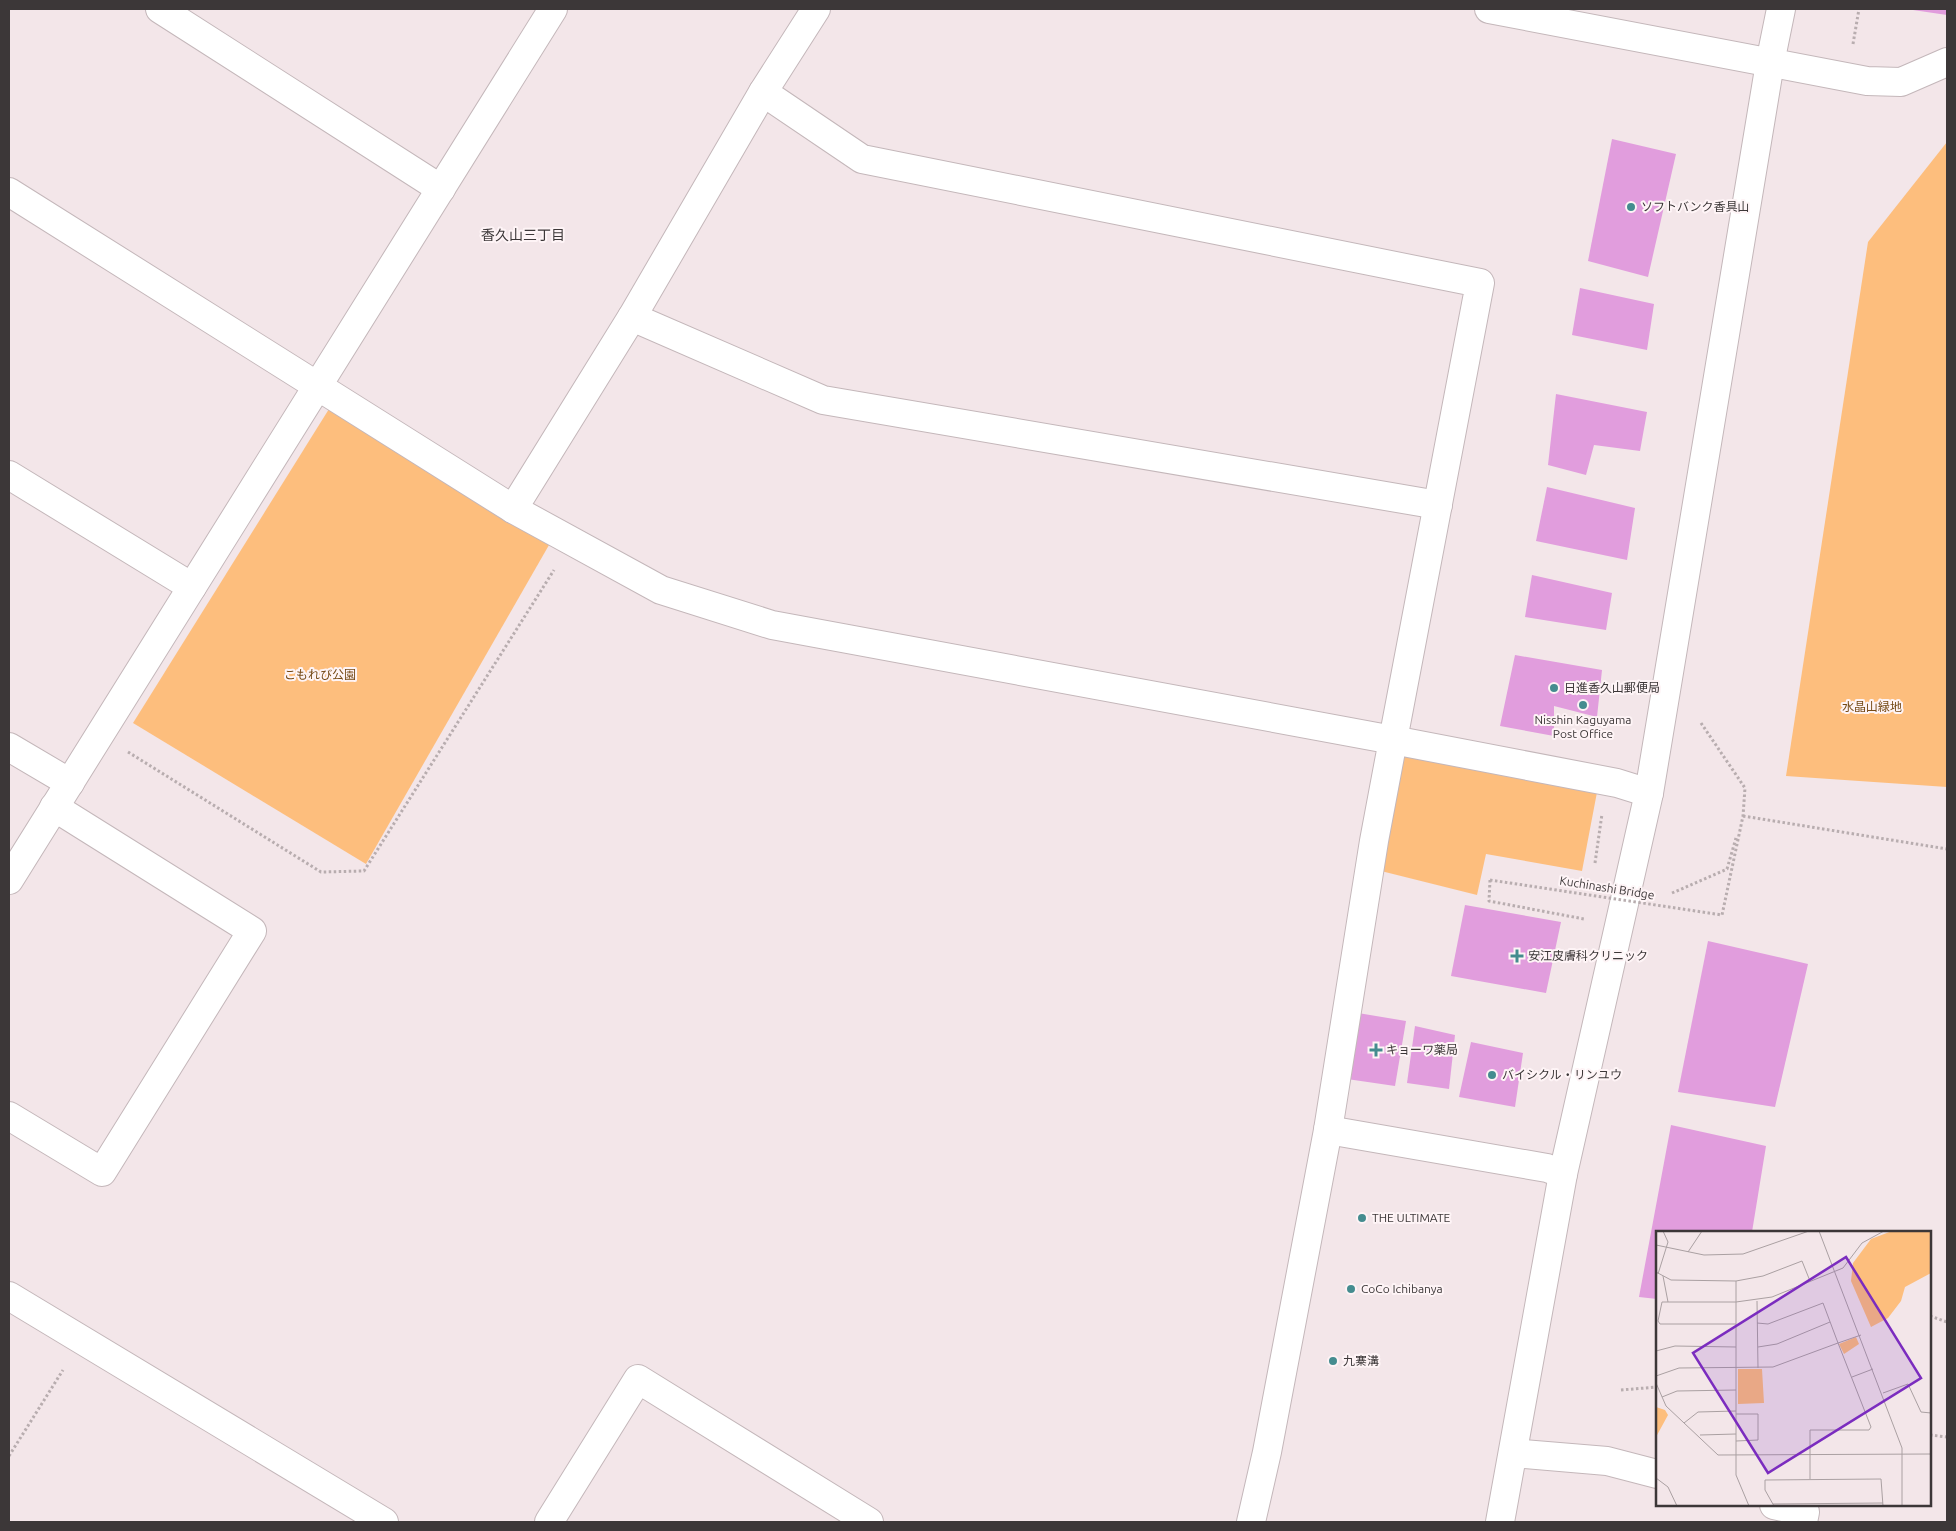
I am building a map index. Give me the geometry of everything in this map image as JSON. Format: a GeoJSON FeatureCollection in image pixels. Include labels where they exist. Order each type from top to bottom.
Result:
{"type":"FeatureCollection","features":[{"type":"Feature","properties":{"kind":"street"},"geometry":{"type":"LineString","coordinates":[[160,9],[441,189]]}},
{"type":"Feature","properties":{"kind":"street"},"geometry":{"type":"LineString","coordinates":[[9,880],[553,9]]}},
{"type":"Feature","properties":{"kind":"street"},"geometry":{"type":"LineString","coordinates":[[513,509],[632,317],[763,92],[816,9]]}},
{"type":"Feature","properties":{"kind":"street"},"geometry":{"type":"LineString","coordinates":[[1490,9],[1867,81],[1901,82],[1947,62]]}},
{"type":"Feature","properties":{"kind":"street"},"geometry":{"type":"LineString","coordinates":[[1500,1522],[1563,1174],[1649,793],[1770,64],[1781,9]]}},
{"type":"Feature","properties":{"kind":"street"},"geometry":{"type":"LineString","coordinates":[[763,92],[862,159],[1480,283],[1374,841],[1328,1130],[1267,1452],[1251,1522]]}},
{"type":"Feature","properties":{"kind":"street"},"geometry":{"type":"LineString","coordinates":[[9,192],[513,509],[661,590],[772,625],[1393,740],[1617,783],[1649,793]]}},
{"type":"Feature","properties":{"kind":"street"},"geometry":{"type":"LineString","coordinates":[[632,317],[823,400],[1438,505]]}},
{"type":"Feature","properties":{"kind":"street"},"geometry":{"type":"LineString","coordinates":[[9,474],[192,588]]}},
{"type":"Feature","properties":{"kind":"street"},"geometry":{"type":"LineString","coordinates":[[9,748],[70,783]]}},
{"type":"Feature","properties":{"kind":"street"},"geometry":{"type":"LineString","coordinates":[[9,1116],[102,1172],[252,932],[54,807]]}},
{"type":"Feature","properties":{"kind":"street"},"geometry":{"type":"LineString","coordinates":[[1328,1130],[1547,1168],[1563,1174]]}},
{"type":"Feature","properties":{"kind":"street"},"geometry":{"type":"LineString","coordinates":[[9,1296],[384,1522]]}},
{"type":"Feature","properties":{"kind":"street"},"geometry":{"type":"LineString","coordinates":[[549,1522],[638,1379],[869,1522]]}},
{"type":"Feature","properties":{"kind":"street"},"geometry":{"type":"LineString","coordinates":[[1513,1453],[1607,1461],[1656,1474]]}},
{"type":"Feature","properties":{"kind":"street"},"geometry":{"type":"LineString","coordinates":[[1778,1506],[1805,1512],[1803,1522]]}},
{"type":"Feature","properties":{"kind":"path"},"geometry":{"type":"LineString","coordinates":[[1852,47],[1859,9]]}},
{"type":"Feature","properties":{"kind":"path"},"geometry":{"type":"LineString","coordinates":[[100,734],[321,872],[364,871],[572,541]]}},
{"type":"Feature","properties":{"kind":"path"},"geometry":{"type":"LineString","coordinates":[[1672,893],[1727,869],[1743,816],[1745,788],[1701,723]]}},
{"type":"Feature","properties":{"kind":"path"},"geometry":{"type":"LineString","coordinates":[[1743,816],[1947,849]]}},
{"type":"Feature","properties":{"kind":"path","name":"Kuchinashi Bridge"},"geometry":{"type":"LineString","coordinates":[[1587,920],[1489,901],[1490,880],[1722,915],[1743,816]]}},
{"type":"Feature","properties":{"kind":"path"},"geometry":{"type":"LineString","coordinates":[[1931,1316],[1947,1322]]}},
{"type":"Feature","properties":{"kind":"path"},"geometry":{"type":"LineString","coordinates":[[9,1456],[82,1341]]}},
{"type":"Feature","properties":{"kind":"path"},"geometry":{"type":"LineString","coordinates":[[1621,1390],[1656,1387]]}},
{"type":"Feature","properties":{"kind":"path"},"geometry":{"type":"LineString","coordinates":[[1931,1435],[1947,1437]]}},
{"type":"Feature","properties":{"kind":"green space","name":"水晶山緑地"},"geometry":{"type":"Polygon","coordinates":[[[1947,142],[1947,787],[1786,776],[1868,242],[1947,142]]]}},
{"type":"Feature","properties":{"kind":"green space","name":"こもれび公園"},"geometry":{"type":"Polygon","coordinates":[[[329,409],[549,545],[366,864],[133,723],[329,409]]]}},
{"type":"Feature","properties":{"kind":"green space"},"geometry":{"type":"Polygon","coordinates":[[[1403,752],[1598,787],[1582,871],[1486,854],[1477,895],[1381,871],[1403,752]]]}},
{"type":"Feature","properties":{"kind":"building"},"geometry":{"type":"Polygon","coordinates":[[[1947,9],[1947,15],[1913,10],[1947,9]]]}},
{"type":"Feature","properties":{"kind":"building","name":"ソフトバンク香具山"},"geometry":{"type":"Polygon","coordinates":[[[1612,139],[1676,154],[1648,277],[1588,261],[1612,139]]]}},
{"type":"Feature","properties":{"kind":"building"},"geometry":{"type":"Polygon","coordinates":[[[1580,288],[1654,304],[1647,350],[1572,335],[1580,288]]]}},
{"type":"Feature","properties":{"kind":"building"},"geometry":{"type":"Polygon","coordinates":[[[1556,394],[1647,412],[1640,451],[1594,445],[1586,475],[1548,465],[1556,394]]]}},
{"type":"Feature","properties":{"kind":"building"},"geometry":{"type":"Polygon","coordinates":[[[1547,487],[1635,508],[1627,560],[1536,541],[1547,487]]]}},
{"type":"Feature","properties":{"kind":"building"},"geometry":{"type":"Polygon","coordinates":[[[1532,575],[1612,593],[1606,630],[1525,617],[1532,575]]]}},
{"type":"Feature","properties":{"kind":"building","name":"日進香久山郵便局"},"geometry":{"type":"Polygon","coordinates":[[[1515,655],[1602,670],[1597,717],[1554,706],[1554,736],[1500,726],[1515,655]]]}},
{"type":"Feature","properties":{"kind":"building","name":"安江皮膚科クリニック"},"geometry":{"type":"Polygon","coordinates":[[[1465,905],[1561,922],[1546,993],[1451,976],[1465,905]]]}},
{"type":"Feature","properties":{"kind":"building"},"geometry":{"type":"Polygon","coordinates":[[[1708,941],[1808,964],[1775,1107],[1678,1092],[1708,941]]]}},
{"type":"Feature","properties":{"kind":"building","name":"キョーワ薬局"},"geometry":{"type":"Polygon","coordinates":[[[1358,1013],[1406,1021],[1395,1086],[1347,1079],[1358,1013]]]}},
{"type":"Feature","properties":{"kind":"building"},"geometry":{"type":"Polygon","coordinates":[[[1415,1026],[1455,1035],[1449,1089],[1407,1083],[1415,1026]]]}},
{"type":"Feature","properties":{"kind":"building","name":"バイシクル・リンユウ"},"geometry":{"type":"Polygon","coordinates":[[[1471,1042],[1523,1053],[1515,1107],[1459,1097],[1471,1042]]]}},
{"type":"Feature","properties":{"kind":"building"},"geometry":{"type":"Polygon","coordinates":[[[1671,1125],[1766,1146],[1752,1231],[1656,1231],[1656,1299],[1639,1297],[1671,1125]]]}},
{"type":"Feature","properties":{"kind":"place","name":"ソフトバンク香具山"},"geometry":{"type":"Point","coordinates":[1631,207]}},
{"type":"Feature","properties":{"kind":"place","name":"日進香久山郵便局"},"geometry":{"type":"Point","coordinates":[1554,688]}},
{"type":"Feature","properties":{"kind":"place","name":"Nisshin Kaguyama Post Office"},"geometry":{"type":"Point","coordinates":[1583,705]}},
{"type":"Feature","properties":{"kind":"place","name":"安江皮膚科クリニック"},"geometry":{"type":"Point","coordinates":[1517,956]}},
{"type":"Feature","properties":{"kind":"place","name":"キョーワ薬局"},"geometry":{"type":"Point","coordinates":[1376,1050]}},
{"type":"Feature","properties":{"kind":"place","name":"バイシクル・リンユウ"},"geometry":{"type":"Point","coordinates":[1492,1075]}},
{"type":"Feature","properties":{"kind":"place","name":"THE ULTIMATE"},"geometry":{"type":"Point","coordinates":[1362,1218]}},
{"type":"Feature","properties":{"kind":"place","name":"CoCo Ichibanya"},"geometry":{"type":"Point","coordinates":[1351,1289]}},
{"type":"Feature","properties":{"kind":"place","name":"九寨溝"},"geometry":{"type":"Point","coordinates":[1333,1361]}},
{"type":"Feature","properties":{"kind":"district","name":"香久山三丁目"},"geometry":{"type":"Point","coordinates":[523,235]}}]}
